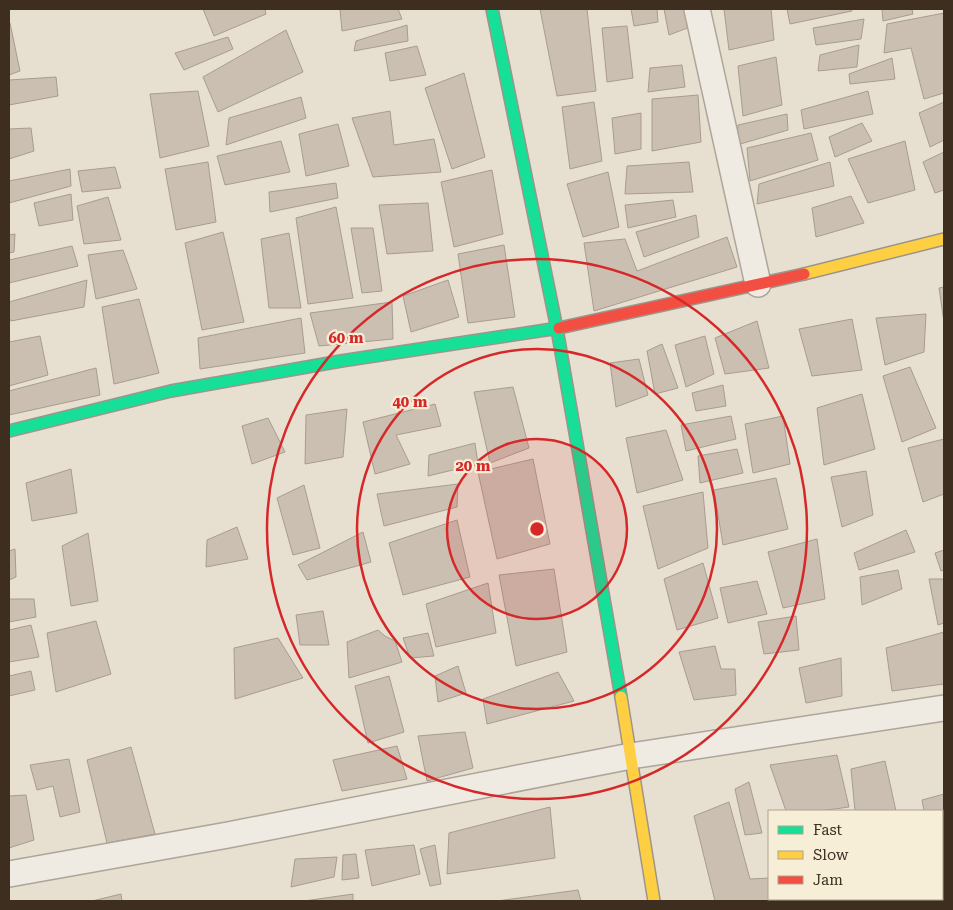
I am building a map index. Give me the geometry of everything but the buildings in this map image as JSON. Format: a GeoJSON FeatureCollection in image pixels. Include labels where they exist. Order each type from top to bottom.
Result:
{"type":"FeatureCollection","features":[{"type":"Feature","properties":{"kind":"street"},"geometry":{"type":"LineString","coordinates":[[492,9],[557,329],[632,756],[654,901]]}},
{"type":"Feature","properties":{"kind":"street"},"geometry":{"type":"LineString","coordinates":[[697,9],[758,284]]}},
{"type":"Feature","properties":{"kind":"street"},"geometry":{"type":"LineString","coordinates":[[9,431],[171,391],[341,361],[557,329],[758,284],[944,239]]}},
{"type":"Feature","properties":{"kind":"street"},"geometry":{"type":"LineString","coordinates":[[9,874],[228,835],[632,756],[944,708]]}},
{"type":"Feature","properties":{"kind":"traffic: fast"},"geometry":{"type":"LineString","coordinates":[[492,9],[557,329],[621,697]]}},
{"type":"Feature","properties":{"kind":"traffic: fast"},"geometry":{"type":"LineString","coordinates":[[9,431],[171,391],[341,361],[559,328]]}},
{"type":"Feature","properties":{"kind":"traffic: slow"},"geometry":{"type":"LineString","coordinates":[[804,274],[944,239]]}},
{"type":"Feature","properties":{"kind":"traffic: slow"},"geometry":{"type":"LineString","coordinates":[[621,697],[654,901]]}},
{"type":"Feature","properties":{"kind":"traffic: jam"},"geometry":{"type":"LineString","coordinates":[[559,328],[804,274]]}}]}
